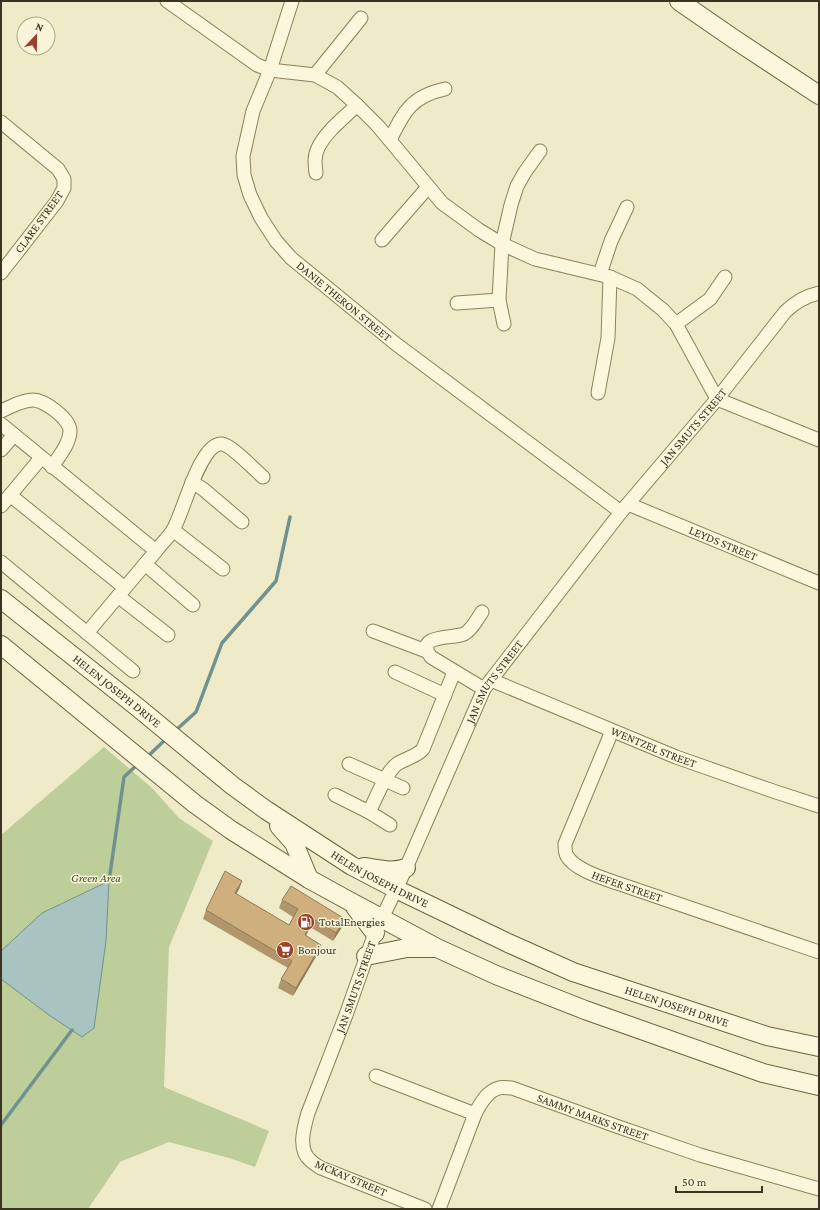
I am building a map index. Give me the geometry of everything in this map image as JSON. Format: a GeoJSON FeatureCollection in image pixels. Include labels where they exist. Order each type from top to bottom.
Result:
{"type":"FeatureCollection","features":[{"type":"Feature","properties":{"kind":"street"},"geometry":{"type":"LineString","coordinates":[[167,1],[257,65],[270,70],[315,75],[337,87],[357,105],[390,140],[442,203],[479,230],[502,244],[535,259],[605,275],[637,289],[663,310],[676,324],[717,399],[819,440]]}},
{"type":"Feature","properties":{"kind":"street","name":"DANIE THERON STREET"},"geometry":{"type":"LineString","coordinates":[[292,1],[270,70],[253,111],[243,156],[244,175],[250,195],[261,218],[276,241],[291,258],[396,344],[624,508]]}},
{"type":"Feature","properties":{"kind":"street"},"geometry":{"type":"LineString","coordinates":[[678,1],[819,95]]}},
{"type":"Feature","properties":{"kind":"street"},"geometry":{"type":"LineString","coordinates":[[315,75],[360,18]]}},
{"type":"Feature","properties":{"kind":"street"},"geometry":{"type":"LineString","coordinates":[[390,140],[400,119],[412,105],[422,96],[446,89]]}},
{"type":"Feature","properties":{"kind":"street"},"geometry":{"type":"LineString","coordinates":[[316,173],[315,159],[317,149],[325,136],[357,105]]}},
{"type":"Feature","properties":{"kind":"street","name":"CLARE STREET"},"geometry":{"type":"LineString","coordinates":[[1,122],[58,169],[64,179],[62,194],[1,273]]}},
{"type":"Feature","properties":{"kind":"street"},"geometry":{"type":"LineString","coordinates":[[504,324],[499,300],[502,244],[517,186],[540,151]]}},
{"type":"Feature","properties":{"kind":"street"},"geometry":{"type":"LineString","coordinates":[[382,240],[428,186]]}},
{"type":"Feature","properties":{"kind":"street"},"geometry":{"type":"LineString","coordinates":[[598,393],[608,338],[605,275],[611,241],[627,207]]}},
{"type":"Feature","properties":{"kind":"street"},"geometry":{"type":"LineString","coordinates":[[676,324],[710,299],[725,277]]}},
{"type":"Feature","properties":{"kind":"street","name":"JAN SMUTS STREET"},"geometry":{"type":"LineString","coordinates":[[304,1151],[304,1127],[308,1113],[346,1015],[366,956],[378,926],[406,868],[487,685],[624,508],[717,399],[784,312],[802,298],[819,293]]}},
{"type":"Feature","properties":{"kind":"street"},"geometry":{"type":"LineString","coordinates":[[457,303],[499,300]]}},
{"type":"Feature","properties":{"kind":"street"},"geometry":{"type":"LineString","coordinates":[[1,411],[21,402],[33,400],[43,403],[68,422],[71,431],[67,445],[52,467]]}},
{"type":"Feature","properties":{"kind":"street"},"geometry":{"type":"LineString","coordinates":[[1,424],[156,551]]}},
{"type":"Feature","properties":{"kind":"street"},"geometry":{"type":"LineString","coordinates":[[1,450],[14,435]]}},
{"type":"Feature","properties":{"kind":"street"},"geometry":{"type":"LineString","coordinates":[[87,633],[173,530],[192,482],[204,458],[211,449],[216,445],[221,444],[234,451],[262,477]]}},
{"type":"Feature","properties":{"kind":"street"},"geometry":{"type":"LineString","coordinates":[[41,458],[4,501],[121,592],[168,634]]}},
{"type":"Feature","properties":{"kind":"street"},"geometry":{"type":"LineString","coordinates":[[192,482],[203,489],[242,522]]}},
{"type":"Feature","properties":{"kind":"street","name":"LEYDS STREET"},"geometry":{"type":"LineString","coordinates":[[624,508],[819,583]]}},
{"type":"Feature","properties":{"kind":"street"},"geometry":{"type":"LineString","coordinates":[[173,530],[223,569]]}},
{"type":"Feature","properties":{"kind":"street"},"geometry":{"type":"LineString","coordinates":[[1,562],[133,671]]}},
{"type":"Feature","properties":{"kind":"street"},"geometry":{"type":"LineString","coordinates":[[145,564],[193,605]]}},
{"type":"Feature","properties":{"kind":"street","name":"HELEN JOSEPH DRIVE"},"geometry":{"type":"LineString","coordinates":[[2,602],[136,706],[233,786],[266,810],[352,866],[508,943],[573,972],[767,1036],[819,1047]]}},
{"type":"Feature","properties":{"kind":"street"},"geometry":{"type":"LineString","coordinates":[[373,631],[426,651],[426,647],[429,642],[435,639],[464,634],[469,630],[482,612]]}},
{"type":"Feature","properties":{"kind":"street"},"geometry":{"type":"LineString","coordinates":[[1,645],[195,804],[231,830],[309,879],[351,902],[378,926],[437,948],[496,975],[585,1010],[763,1073],[819,1086]]}},
{"type":"Feature","properties":{"kind":"street","name":"WENTZEL STREET"},"geometry":{"type":"LineString","coordinates":[[426,651],[431,658],[454,672],[612,730],[676,757],[819,806]]}},
{"type":"Feature","properties":{"kind":"street"},"geometry":{"type":"LineString","coordinates":[[395,672],[445,695]]}},
{"type":"Feature","properties":{"kind":"street"},"geometry":{"type":"LineString","coordinates":[[369,812],[395,765],[424,749],[454,672]]}},
{"type":"Feature","properties":{"kind":"street","name":"HEFER STREET"},"geometry":{"type":"LineString","coordinates":[[612,730],[565,844],[566,856],[574,865],[618,883],[819,952]]}},
{"type":"Feature","properties":{"kind":"street"},"geometry":{"type":"LineString","coordinates":[[349,764],[386,779],[403,788]]}},
{"type":"Feature","properties":{"kind":"street"},"geometry":{"type":"LineString","coordinates":[[335,795],[369,812],[390,825]]}},
{"type":"Feature","properties":{"kind":"street"},"geometry":{"type":"LineString","coordinates":[[266,810],[294,842],[309,879]]}},
{"type":"Feature","properties":{"kind":"street"},"geometry":{"type":"LineString","coordinates":[[352,866],[388,871],[406,868]]}},
{"type":"Feature","properties":{"kind":"street"},"geometry":{"type":"LineString","coordinates":[[366,956],[408,948],[437,948]]}},
{"type":"Feature","properties":{"kind":"street"},"geometry":{"type":"LineString","coordinates":[[376,1076],[475,1114]]}},
{"type":"Feature","properties":{"kind":"street","name":"SAMMY MARKS STREET"},"geometry":{"type":"LineString","coordinates":[[439,1209],[480,1103],[498,1088],[512,1088],[700,1155],[819,1189]]}},
{"type":"Feature","properties":{"kind":"street","name":"MCKAY STREET"},"geometry":{"type":"LineString","coordinates":[[304,1151],[310,1160],[321,1168],[425,1209]]}},
{"type":"Feature","properties":{"kind":"green space","name":"Green Area"},"geometry":{"type":"Polygon","coordinates":[[[104,747],[152,788],[179,818],[213,841],[169,947],[164,1087],[269,1131],[255,1167],[229,1158],[169,1142],[120,1162],[88,1209],[1,1209],[1,835],[104,747]]]}},
{"type":"Feature","properties":{"kind":"water"},"geometry":{"type":"Polygon","coordinates":[[[109,881],[106,941],[94,1028],[82,1037],[49,1015],[1,979],[1,951],[42,913],[109,881]]]}},
{"type":"Feature","properties":{"kind":"building"},"geometry":{"type":"Polygon","coordinates":[[[225,871],[242,881],[235,893],[289,925],[298,909],[282,900],[291,886],[345,919],[336,933],[313,919],[305,935],[321,945],[296,988],[281,979],[292,961],[206,910],[225,871]]]}},
{"type":"Feature","properties":{"kind":"waterway"},"geometry":{"type":"LineString","coordinates":[[175,731],[196,712],[222,643],[276,581],[290,517]]}},
{"type":"Feature","properties":{"kind":"waterway"},"geometry":{"type":"LineString","coordinates":[[146,758],[166,739]]}},
{"type":"Feature","properties":{"kind":"waterway"},"geometry":{"type":"LineString","coordinates":[[109,881],[124,777],[138,764]]}},
{"type":"Feature","properties":{"kind":"waterway"},"geometry":{"type":"LineString","coordinates":[[1,1125],[72,1030]]}},
{"type":"Feature","properties":{"kind":"place","name":"TotalEnergies"},"geometry":{"type":"Point","coordinates":[306,922]}},
{"type":"Feature","properties":{"kind":"place","name":"Bonjour"},"geometry":{"type":"Point","coordinates":[285,950]}}]}
